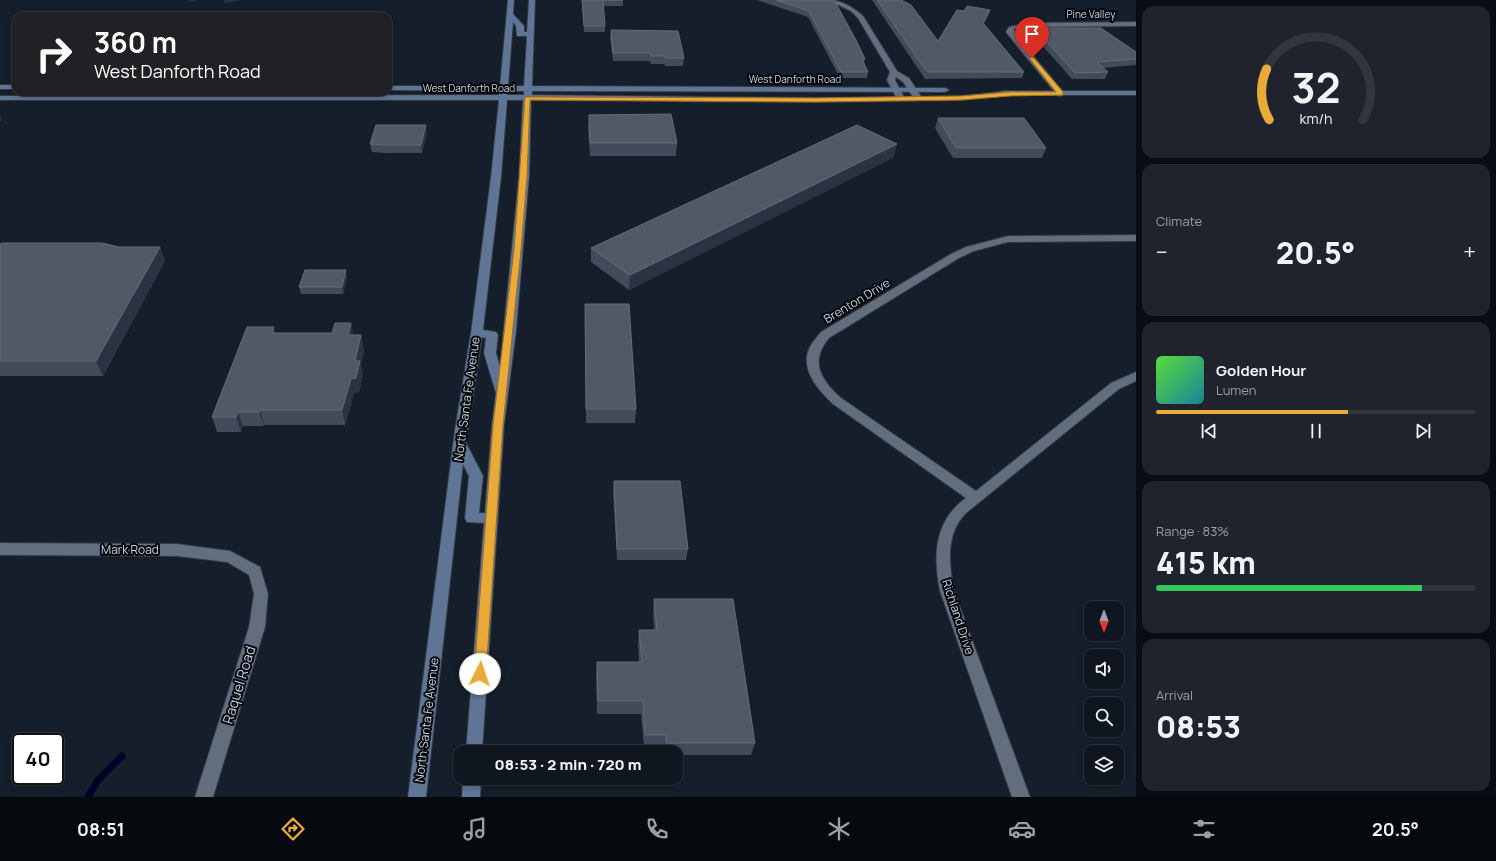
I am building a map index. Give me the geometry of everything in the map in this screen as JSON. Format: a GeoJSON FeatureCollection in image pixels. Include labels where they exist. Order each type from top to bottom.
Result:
{"type":"FeatureCollection","features":[{"type":"Feature","properties":{"kind":"main road","name":"North Santa Fe Avenue"},"geometry":{"type":"LineString","coordinates":[[417,797],[460,444],[477,333],[496,178],[511,0]]}},
{"type":"Feature","properties":{"kind":"main road"},"geometry":{"type":"LineString","coordinates":[[475,745],[491,518],[524,177],[532,0]]}},
{"type":"Feature","properties":{"kind":"main road"},"geometry":{"type":"LineString","coordinates":[[510,14],[520,26],[520,34],[530,34]]}},
{"type":"Feature","properties":{"kind":"main road"},"geometry":{"type":"LineString","coordinates":[[0,87],[12,87]]}},
{"type":"Feature","properties":{"kind":"main road","name":"West Danforth Road"},"geometry":{"type":"LineString","coordinates":[[392,88],[502,93]]}},
{"type":"Feature","properties":{"kind":"main road","name":"West Danforth Road"},"geometry":{"type":"LineString","coordinates":[[392,95],[896,90],[956,90],[1010,94],[1136,94]]}},
{"type":"Feature","properties":{"kind":"main road","name":"West Danforth Road"},"geometry":{"type":"LineString","coordinates":[[527,93],[807,100],[961,98],[1010,94]]}},
{"type":"Feature","properties":{"kind":"main road"},"geometry":{"type":"LineString","coordinates":[[197,99],[232,96]]}},
{"type":"Feature","properties":{"kind":"main road","name":"West Danforth Road"},"geometry":{"type":"LineString","coordinates":[[0,98],[197,99],[350,96]]}},
{"type":"Feature","properties":{"kind":"main road"},"geometry":{"type":"LineString","coordinates":[[477,333],[492,335],[490,353],[502,397]]}},
{"type":"Feature","properties":{"kind":"main road"},"geometry":{"type":"LineString","coordinates":[[460,444],[476,476],[472,518],[491,518]]}},
{"type":"Feature","properties":{"kind":"main road"},"geometry":{"type":"LineString","coordinates":[[471,797],[472,785]]}},
{"type":"Feature","properties":{"kind":"street"},"geometry":{"type":"LineString","coordinates":[[831,0],[853,10],[862,17],[894,72],[906,80],[918,98]]}},
{"type":"Feature","properties":{"kind":"street","name":"Pine Valley"},"geometry":{"type":"LineString","coordinates":[[1061,94],[1012,35],[1010,32],[1011,28],[1023,25],[1135,25]]}},
{"type":"Feature","properties":{"kind":"street"},"geometry":{"type":"LineString","coordinates":[[894,72],[891,80],[901,99]]}},
{"type":"Feature","properties":{"kind":"street","name":"Brenton Drive"},"geometry":{"type":"LineString","coordinates":[[976,498],[837,401],[823,388],[816,374],[814,359],[816,346],[825,335],[955,256],[970,249],[1008,239],[1136,238]]}},
{"type":"Feature","properties":{"kind":"street","name":"Richland Drive"},"geometry":{"type":"LineString","coordinates":[[1021,797],[947,591],[942,570],[942,553],[947,532],[957,513],[1115,386],[1136,376]]}},
{"type":"Feature","properties":{"kind":"street","name":"Mark Road"},"geometry":{"type":"LineString","coordinates":[[0,549],[177,550],[230,557],[255,572]]}},
{"type":"Feature","properties":{"kind":"street","name":"Raquel Road"},"geometry":{"type":"LineString","coordinates":[[204,797],[257,627],[261,594],[255,572]]}},
{"type":"Feature","properties":{"kind":"building"},"geometry":{"type":"Polygon","coordinates":[[[582,0],[603,0],[605,26],[584,26],[582,0]]]}},
{"type":"Feature","properties":{"kind":"building"},"geometry":{"type":"Polygon","coordinates":[[[776,0],[834,0],[865,59],[862,59],[868,72],[841,72],[809,11],[776,0]]]}},
{"type":"Feature","properties":{"kind":"building"},"geometry":{"type":"Polygon","coordinates":[[[877,0],[901,0],[911,5],[938,41],[957,10],[964,11],[967,6],[990,10],[983,23],[1024,72],[927,72],[877,0]]]}},
{"type":"Feature","properties":{"kind":"building"},"geometry":{"type":"Polygon","coordinates":[[[1034,28],[1101,28],[1136,52],[1136,59],[1097,62],[1108,72],[1075,73],[1034,28]]]}},
{"type":"Feature","properties":{"kind":"building"},"geometry":{"type":"Polygon","coordinates":[[[611,30],[678,31],[684,58],[651,56],[651,53],[613,53],[611,30]]]}},
{"type":"Feature","properties":{"kind":"building"},"geometry":{"type":"Polygon","coordinates":[[[671,114],[677,143],[590,143],[589,115],[671,114]]]}},
{"type":"Feature","properties":{"kind":"building"},"geometry":{"type":"Polygon","coordinates":[[[938,118],[1024,118],[1046,148],[956,148],[938,118]]]}},
{"type":"Feature","properties":{"kind":"building"},"geometry":{"type":"Polygon","coordinates":[[[376,125],[426,125],[421,145],[385,145],[370,144],[376,125]]]}},
{"type":"Feature","properties":{"kind":"building"},"geometry":{"type":"Polygon","coordinates":[[[857,125],[897,144],[630,275],[591,248],[857,125]]]}},
{"type":"Feature","properties":{"kind":"building"},"geometry":{"type":"Polygon","coordinates":[[[102,243],[119,247],[160,247],[96,361],[0,361],[0,244],[102,243]]]}},
{"type":"Feature","properties":{"kind":"building"},"geometry":{"type":"Polygon","coordinates":[[[305,270],[346,270],[342,287],[299,287],[305,270]]]}},
{"type":"Feature","properties":{"kind":"building"},"geometry":{"type":"Polygon","coordinates":[[[585,304],[629,304],[636,409],[586,409],[585,304]]]}},
{"type":"Feature","properties":{"kind":"building"},"geometry":{"type":"Polygon","coordinates":[[[335,323],[351,323],[348,335],[361,335],[355,361],[360,361],[356,378],[351,379],[342,410],[260,410],[259,412],[238,412],[236,417],[212,417],[247,327],[274,327],[272,333],[332,333],[335,323]]]}},
{"type":"Feature","properties":{"kind":"building"},"geometry":{"type":"Polygon","coordinates":[[[614,481],[680,481],[688,549],[617,549],[614,481]]]}},
{"type":"Feature","properties":{"kind":"building"},"geometry":{"type":"Polygon","coordinates":[[[654,599],[733,599],[755,743],[666,743],[666,735],[645,735],[643,701],[598,701],[597,662],[642,662],[639,630],[657,630],[654,599]]]}},
{"type":"Feature","properties":{"kind":"waterway"},"geometry":{"type":"LineString","coordinates":[[88,797],[98,780],[122,756]]}},
{"type":"Feature","properties":{"kind":"route"},"geometry":{"type":"LineString","coordinates":[[480,674],[498,425],[510,331],[524,177],[527,98],[815,100],[961,98],[1010,94],[1061,94],[1032,58]]}}]}
